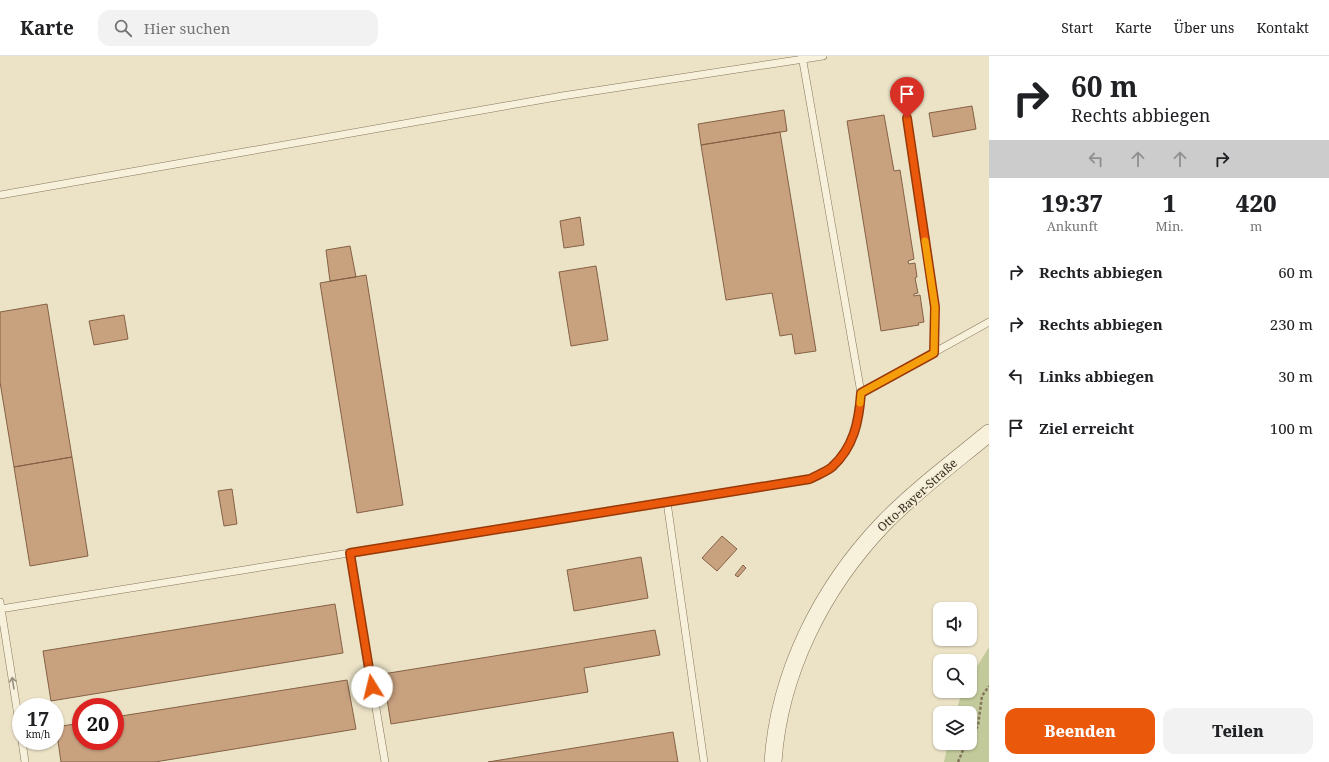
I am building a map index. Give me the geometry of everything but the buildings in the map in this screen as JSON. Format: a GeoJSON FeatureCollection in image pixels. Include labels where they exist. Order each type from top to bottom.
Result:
{"type":"FeatureCollection","features":[{"type":"Feature","properties":{"kind":"street","name":"Otto-Bayer-Straße"},"geometry":{"type":"LineString","coordinates":[[773,762],[779,716],[792,671],[806,637],[830,592],[850,562],[883,524],[904,504],[989,433]]}},
{"type":"Feature","properties":{"kind":"lane"},"geometry":{"type":"LineString","coordinates":[[0,194],[562,96],[822,56]]}},
{"type":"Feature","properties":{"kind":"lane"},"geometry":{"type":"LineString","coordinates":[[15,698],[0,606],[350,553],[810,479],[832,467],[853,439],[860,411],[861,393],[802,58]]}},
{"type":"Feature","properties":{"kind":"lane"},"geometry":{"type":"LineString","coordinates":[[907,118],[935,307],[934,353]]}},
{"type":"Feature","properties":{"kind":"lane"},"geometry":{"type":"LineString","coordinates":[[861,393],[989,322]]}},
{"type":"Feature","properties":{"kind":"lane"},"geometry":{"type":"LineString","coordinates":[[667,502],[704,762]]}},
{"type":"Feature","properties":{"kind":"lane"},"geometry":{"type":"LineString","coordinates":[[350,553],[385,762]]}},
{"type":"Feature","properties":{"kind":"lane"},"geometry":{"type":"LineString","coordinates":[[23,750],[25,762]]}},
{"type":"Feature","properties":{"kind":"path"},"geometry":{"type":"LineString","coordinates":[[977,728],[982,696],[989,686]]}},
{"type":"Feature","properties":{"kind":"path"},"geometry":{"type":"LineString","coordinates":[[958,762],[963,750]]}},
{"type":"Feature","properties":{"kind":"green space"},"geometry":{"type":"Polygon","coordinates":[[[989,647],[989,762],[944,762],[947,750],[977,750],[977,706],[958,706],[960,698],[977,698],[977,667],[989,647]]]}},
{"type":"Feature","properties":{"kind":"slow traffic"},"geometry":{"type":"LineString","coordinates":[[860,403],[861,393],[934,353],[935,307],[925,241]]}},
{"type":"Feature","properties":{"kind":"route"},"geometry":{"type":"LineString","coordinates":[[372,687],[350,553],[810,479],[832,467],[853,439],[860,411],[861,393],[934,353],[935,307],[907,118]]}}]}
